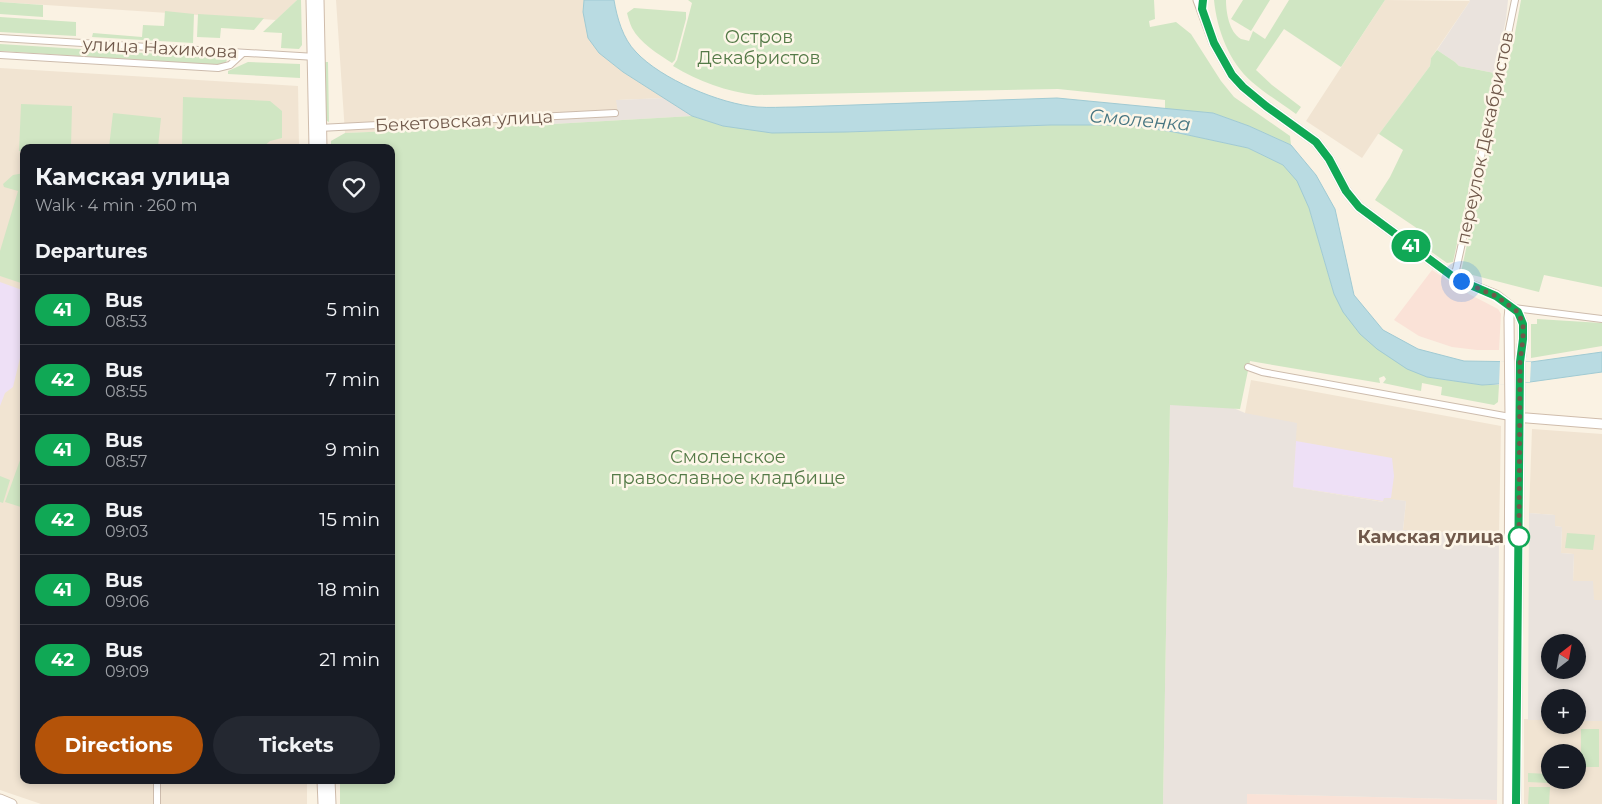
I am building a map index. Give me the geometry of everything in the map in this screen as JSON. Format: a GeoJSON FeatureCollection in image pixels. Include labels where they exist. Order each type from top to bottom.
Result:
{"type":"FeatureCollection","features":[{"type":"Feature","properties":{"kind":"main road"},"geometry":{"type":"LineString","coordinates":[[311,0],[316,57]]}},
{"type":"Feature","properties":{"kind":"main road"},"geometry":{"type":"LineString","coordinates":[[315,144],[317,128],[316,57],[319,0]]}},
{"type":"Feature","properties":{"kind":"main road"},"geometry":{"type":"LineString","coordinates":[[1198,0],[1202,5],[1214,43],[1232,75],[1266,106],[1316,142],[1329,159],[1346,191],[1359,207],[1452,276],[1496,296],[1518,312],[1523,324],[1520,383],[1515,418],[1508,804]]}},
{"type":"Feature","properties":{"kind":"main road"},"geometry":{"type":"LineString","coordinates":[[317,128],[321,144]]}},
{"type":"Feature","properties":{"kind":"main road"},"geometry":{"type":"LineString","coordinates":[[1510,307],[1508,318],[1509,384],[1515,418],[1516,804]]}},
{"type":"Feature","properties":{"kind":"main road"},"geometry":{"type":"LineString","coordinates":[[1515,418],[1602,424]]}},
{"type":"Feature","properties":{"kind":"main road"},"geometry":{"type":"LineString","coordinates":[[322,784],[323,804]]}},
{"type":"Feature","properties":{"kind":"main road"},"geometry":{"type":"LineString","coordinates":[[330,784],[331,804]]}},
{"type":"Feature","properties":{"kind":"main road"},"geometry":{"type":"LineString","coordinates":[[0,800],[12,804]]}},
{"type":"Feature","properties":{"kind":"street","name":"переулок Декабристов"},"geometry":{"type":"LineString","coordinates":[[1452,276],[1456,270],[1514,0]]}},
{"type":"Feature","properties":{"kind":"street","name":"улица Нахимова"},"geometry":{"type":"LineString","coordinates":[[0,38],[316,57]]}},
{"type":"Feature","properties":{"kind":"street"},"geometry":{"type":"LineString","coordinates":[[0,55],[218,68],[230,65],[243,53]]}},
{"type":"Feature","properties":{"kind":"street","name":"Бекетовская улица"},"geometry":{"type":"LineString","coordinates":[[317,128],[615,113]]}},
{"type":"Feature","properties":{"kind":"street"},"geometry":{"type":"LineString","coordinates":[[1510,307],[1602,319]]}},
{"type":"Feature","properties":{"kind":"street"},"geometry":{"type":"LineString","coordinates":[[1248,367],[1269,374],[1515,418]]}},
{"type":"Feature","properties":{"kind":"street"},"geometry":{"type":"LineString","coordinates":[[157,784],[157,804]]}},
{"type":"Feature","properties":{"kind":"shaded area"},"geometry":{"type":"Polygon","coordinates":[[[0,0],[297,0],[276,20],[0,2],[0,0]]]}},
{"type":"Feature","properties":{"kind":"shaded area"},"geometry":{"type":"Polygon","coordinates":[[[336,0],[584,0],[583,12],[599,53],[623,72],[664,98],[617,100],[618,113],[536,117],[536,125],[345,133],[336,0]]]}},
{"type":"Feature","properties":{"kind":"shaded area"},"geometry":{"type":"Polygon","coordinates":[[[1385,0],[1470,1],[1431,58],[1430,66],[1362,158],[1306,121],[1385,0]]]}},
{"type":"Feature","properties":{"kind":"shaded area"},"geometry":{"type":"Polygon","coordinates":[[[1469,0],[1508,0],[1506,19],[1494,73],[1459,66],[1437,50],[1469,0]]]}},
{"type":"Feature","properties":{"kind":"shaded area"},"geometry":{"type":"Polygon","coordinates":[[[0,68],[298,86],[299,144],[20,144],[20,784],[307,784],[307,804],[41,804],[0,790],[0,68]]]}},
{"type":"Feature","properties":{"kind":"shaded area"},"geometry":{"type":"Polygon","coordinates":[[[664,98],[692,116],[536,125],[536,116],[618,113],[616,100],[664,98]]]}},
{"type":"Feature","properties":{"kind":"shaded area"},"geometry":{"type":"Polygon","coordinates":[[[1432,270],[1469,294],[1498,309],[1501,314],[1499,350],[1452,347],[1419,336],[1394,320],[1432,270]]]}},
{"type":"Feature","properties":{"kind":"shaded area"},"geometry":{"type":"Polygon","coordinates":[[[0,282],[20,289],[20,358],[13,387],[5,393],[0,406],[0,282]]]}},
{"type":"Feature","properties":{"kind":"shaded area"},"geometry":{"type":"Polygon","coordinates":[[[1251,380],[1501,426],[1499,535],[1403,530],[1406,501],[1384,499],[1384,502],[1293,487],[1245,413],[1251,380]]]}},
{"type":"Feature","properties":{"kind":"shaded area"},"geometry":{"type":"Polygon","coordinates":[[[1170,404],[1229,406],[1245,413],[1297,423],[1293,487],[1383,502],[1384,498],[1406,501],[1403,530],[1499,535],[1497,800],[1247,794],[1247,804],[1163,804],[1170,404]]]}},
{"type":"Feature","properties":{"kind":"shaded area"},"geometry":{"type":"Polygon","coordinates":[[[1532,429],[1602,434],[1602,600],[1594,600],[1593,596],[1573,581],[1574,554],[1561,553],[1562,527],[1555,526],[1555,515],[1529,513],[1532,429]]]}},
{"type":"Feature","properties":{"kind":"shaded area"},"geometry":{"type":"Polygon","coordinates":[[[1296,441],[1392,458],[1394,476],[1391,498],[1384,498],[1383,501],[1293,487],[1296,441]]]}},
{"type":"Feature","properties":{"kind":"shaded area"},"geometry":{"type":"Polygon","coordinates":[[[1529,513],[1555,515],[1555,526],[1562,527],[1561,553],[1574,554],[1573,581],[1593,581],[1594,600],[1602,600],[1602,721],[1586,721],[1586,689],[1541,689],[1541,720],[1528,720],[1529,513]]]}},
{"type":"Feature","properties":{"kind":"shaded area"},"geometry":{"type":"Polygon","coordinates":[[[1524,719],[1541,720],[1541,734],[1586,734],[1586,721],[1602,721],[1602,804],[1524,804],[1524,719]]]}},
{"type":"Feature","properties":{"kind":"shaded area"},"geometry":{"type":"Polygon","coordinates":[[[1247,794],[1497,800],[1497,804],[1247,804],[1247,794]]]}},
{"type":"Feature","properties":{"kind":"green space"},"geometry":{"type":"Polygon","coordinates":[[[297,0],[301,0],[302,45],[299,49],[281,48],[282,33],[263,32],[297,0]]]}},
{"type":"Feature","properties":{"kind":"green space","name":"Остров Декабристов"},"geometry":{"type":"Polygon","coordinates":[[[688,0],[1154,0],[1155,19],[1149,21],[1150,27],[1176,22],[1191,34],[1221,81],[1234,97],[1290,136],[1291,145],[1249,126],[1213,113],[1165,110],[1165,100],[1058,89],[756,95],[734,91],[703,81],[673,66],[677,60],[692,3],[688,0]]]}},
{"type":"Feature","properties":{"kind":"green space"},"geometry":{"type":"Polygon","coordinates":[[[1214,0],[1226,0],[1231,27],[1237,36],[1249,41],[1253,31],[1265,39],[1289,0],[1385,0],[1341,67],[1284,29],[1256,70],[1301,107],[1296,114],[1252,82],[1237,65],[1221,34],[1214,0]]]}},
{"type":"Feature","properties":{"kind":"green space"},"geometry":{"type":"Polygon","coordinates":[[[1243,0],[1270,0],[1251,31],[1231,19],[1243,0]]]}},
{"type":"Feature","properties":{"kind":"green space"},"geometry":{"type":"Polygon","coordinates":[[[1521,0],[1602,0],[1602,287],[1544,275],[1539,292],[1461,272],[1513,44],[1521,0]]]}},
{"type":"Feature","properties":{"kind":"green space"},"geometry":{"type":"Polygon","coordinates":[[[0,2],[43,5],[43,17],[0,14],[0,2]]]}},
{"type":"Feature","properties":{"kind":"green space"},"geometry":{"type":"Polygon","coordinates":[[[634,8],[686,12],[686,19],[675,60],[672,63],[650,48],[635,33],[627,13],[634,8]]]}},
{"type":"Feature","properties":{"kind":"green space"},"geometry":{"type":"Polygon","coordinates":[[[165,11],[194,14],[193,43],[92,37],[93,33],[142,37],[143,25],[164,26],[165,11]]]}},
{"type":"Feature","properties":{"kind":"green space"},"geometry":{"type":"Polygon","coordinates":[[[198,14],[264,18],[254,30],[221,28],[220,38],[197,37],[198,14]]]}},
{"type":"Feature","properties":{"kind":"green space"},"geometry":{"type":"Polygon","coordinates":[[[0,17],[76,22],[76,36],[0,32],[0,17]]]}},
{"type":"Feature","properties":{"kind":"green space"},"geometry":{"type":"Polygon","coordinates":[[[0,44],[224,58],[227,60],[225,63],[218,65],[0,51],[0,44]]]}},
{"type":"Feature","properties":{"kind":"green space"},"geometry":{"type":"Polygon","coordinates":[[[1437,50],[1459,66],[1494,73],[1453,262],[1447,263],[1419,243],[1424,233],[1375,200],[1390,177],[1403,150],[1379,134],[1430,66],[1431,58],[1437,50]]]}},
{"type":"Feature","properties":{"kind":"green space"},"geometry":{"type":"Polygon","coordinates":[[[248,62],[300,64],[300,78],[228,74],[228,71],[248,62]]]}},
{"type":"Feature","properties":{"kind":"green space"},"geometry":{"type":"Polygon","coordinates":[[[325,62],[328,62],[329,122],[325,120],[325,62]]]}},
{"type":"Feature","properties":{"kind":"green space"},"geometry":{"type":"Polygon","coordinates":[[[183,97],[270,101],[282,111],[282,138],[270,141],[266,144],[182,144],[183,97]]]}},
{"type":"Feature","properties":{"kind":"green space"},"geometry":{"type":"Polygon","coordinates":[[[21,104],[72,106],[71,144],[20,144],[19,151],[21,104]]]}},
{"type":"Feature","properties":{"kind":"green space"},"geometry":{"type":"Polygon","coordinates":[[[113,113],[161,118],[158,144],[109,144],[113,113]]]}},
{"type":"Feature","properties":{"kind":"green space","name":"Смоленское православное кладбище"},"geometry":{"type":"Polygon","coordinates":[[[692,116],[723,126],[846,132],[1051,125],[1128,125],[1174,132],[1248,148],[1283,165],[1298,181],[1309,208],[1334,294],[1427,377],[1482,385],[1499,385],[1498,402],[1494,405],[1441,395],[1442,387],[1422,383],[1421,391],[1383,383],[1386,379],[1384,376],[1379,378],[1380,383],[1250,361],[1240,409],[1170,405],[1163,804],[340,804],[340,784],[395,784],[395,144],[331,144],[331,141],[345,133],[692,116]]]}},
{"type":"Feature","properties":{"kind":"green space"},"geometry":{"type":"Polygon","coordinates":[[[20,174],[20,283],[0,276],[0,251],[18,191],[4,187],[3,184],[13,175],[20,174]]]}},
{"type":"Feature","properties":{"kind":"green space"},"geometry":{"type":"Polygon","coordinates":[[[1537,319],[1602,323],[1602,346],[1531,358],[1531,324],[1537,324],[1537,319]]]}},
{"type":"Feature","properties":{"kind":"green space"},"geometry":{"type":"Polygon","coordinates":[[[20,460],[20,507],[5,502],[20,460]]]}},
{"type":"Feature","properties":{"kind":"green space"},"geometry":{"type":"Polygon","coordinates":[[[0,476],[10,480],[3,503],[0,502],[0,476]]]}},
{"type":"Feature","properties":{"kind":"green space"},"geometry":{"type":"Polygon","coordinates":[[[1567,533],[1595,535],[1593,550],[1565,548],[1567,533]]]}},
{"type":"Feature","properties":{"kind":"green space"},"geometry":{"type":"Polygon","coordinates":[[[1586,729],[1599,729],[1599,767],[1586,767],[1586,744],[1581,744],[1581,734],[1586,734],[1586,729]]]}},
{"type":"Feature","properties":{"kind":"green space"},"geometry":{"type":"Polygon","coordinates":[[[1528,773],[1541,774],[1541,783],[1528,782],[1528,773]]]}},
{"type":"Feature","properties":{"kind":"green space"},"geometry":{"type":"Polygon","coordinates":[[[1529,787],[1550,789],[1549,804],[1528,804],[1529,787]]]}},
{"type":"Feature","properties":{"kind":"water","name":"Смоленка"},"geometry":{"type":"Polygon","coordinates":[[[584,0],[614,0],[624,35],[631,47],[660,72],[692,89],[742,105],[795,107],[1057,98],[1213,113],[1249,126],[1291,145],[1316,175],[1335,209],[1354,295],[1383,330],[1418,349],[1464,361],[1531,362],[1602,352],[1602,372],[1530,382],[1482,385],[1427,377],[1407,369],[1377,349],[1360,334],[1343,312],[1334,294],[1309,208],[1297,181],[1283,165],[1248,148],[1174,132],[1128,125],[1051,125],[772,133],[723,126],[692,116],[623,72],[599,53],[588,38],[583,12],[584,0]]]}},
{"type":"Feature","properties":{"kind":"pier"},"geometry":{"type":"Polygon","coordinates":[[[1500,361],[1531,362],[1530,382],[1499,385],[1500,361]]]}},
{"type":"Feature","properties":{"kind":"bus line","name":"41"},"geometry":{"type":"LineString","coordinates":[[1203,0],[1202,9],[1207,26],[1232,75],[1255,98],[1316,142],[1329,159],[1346,191],[1359,207],[1452,276],[1496,296],[1518,312],[1521,317],[1523,339],[1520,362],[1516,804]]}},
{"type":"Feature","properties":{"kind":"place","name":"Камская улица"},"geometry":{"type":"Point","coordinates":[1519,537]}},
{"type":"Feature","properties":{"kind":"route"},"geometry":{"type":"LineString","coordinates":[[1461,281],[1484,290],[1505,302],[1518,312],[1523,324],[1520,362],[1519,537]]}}]}
